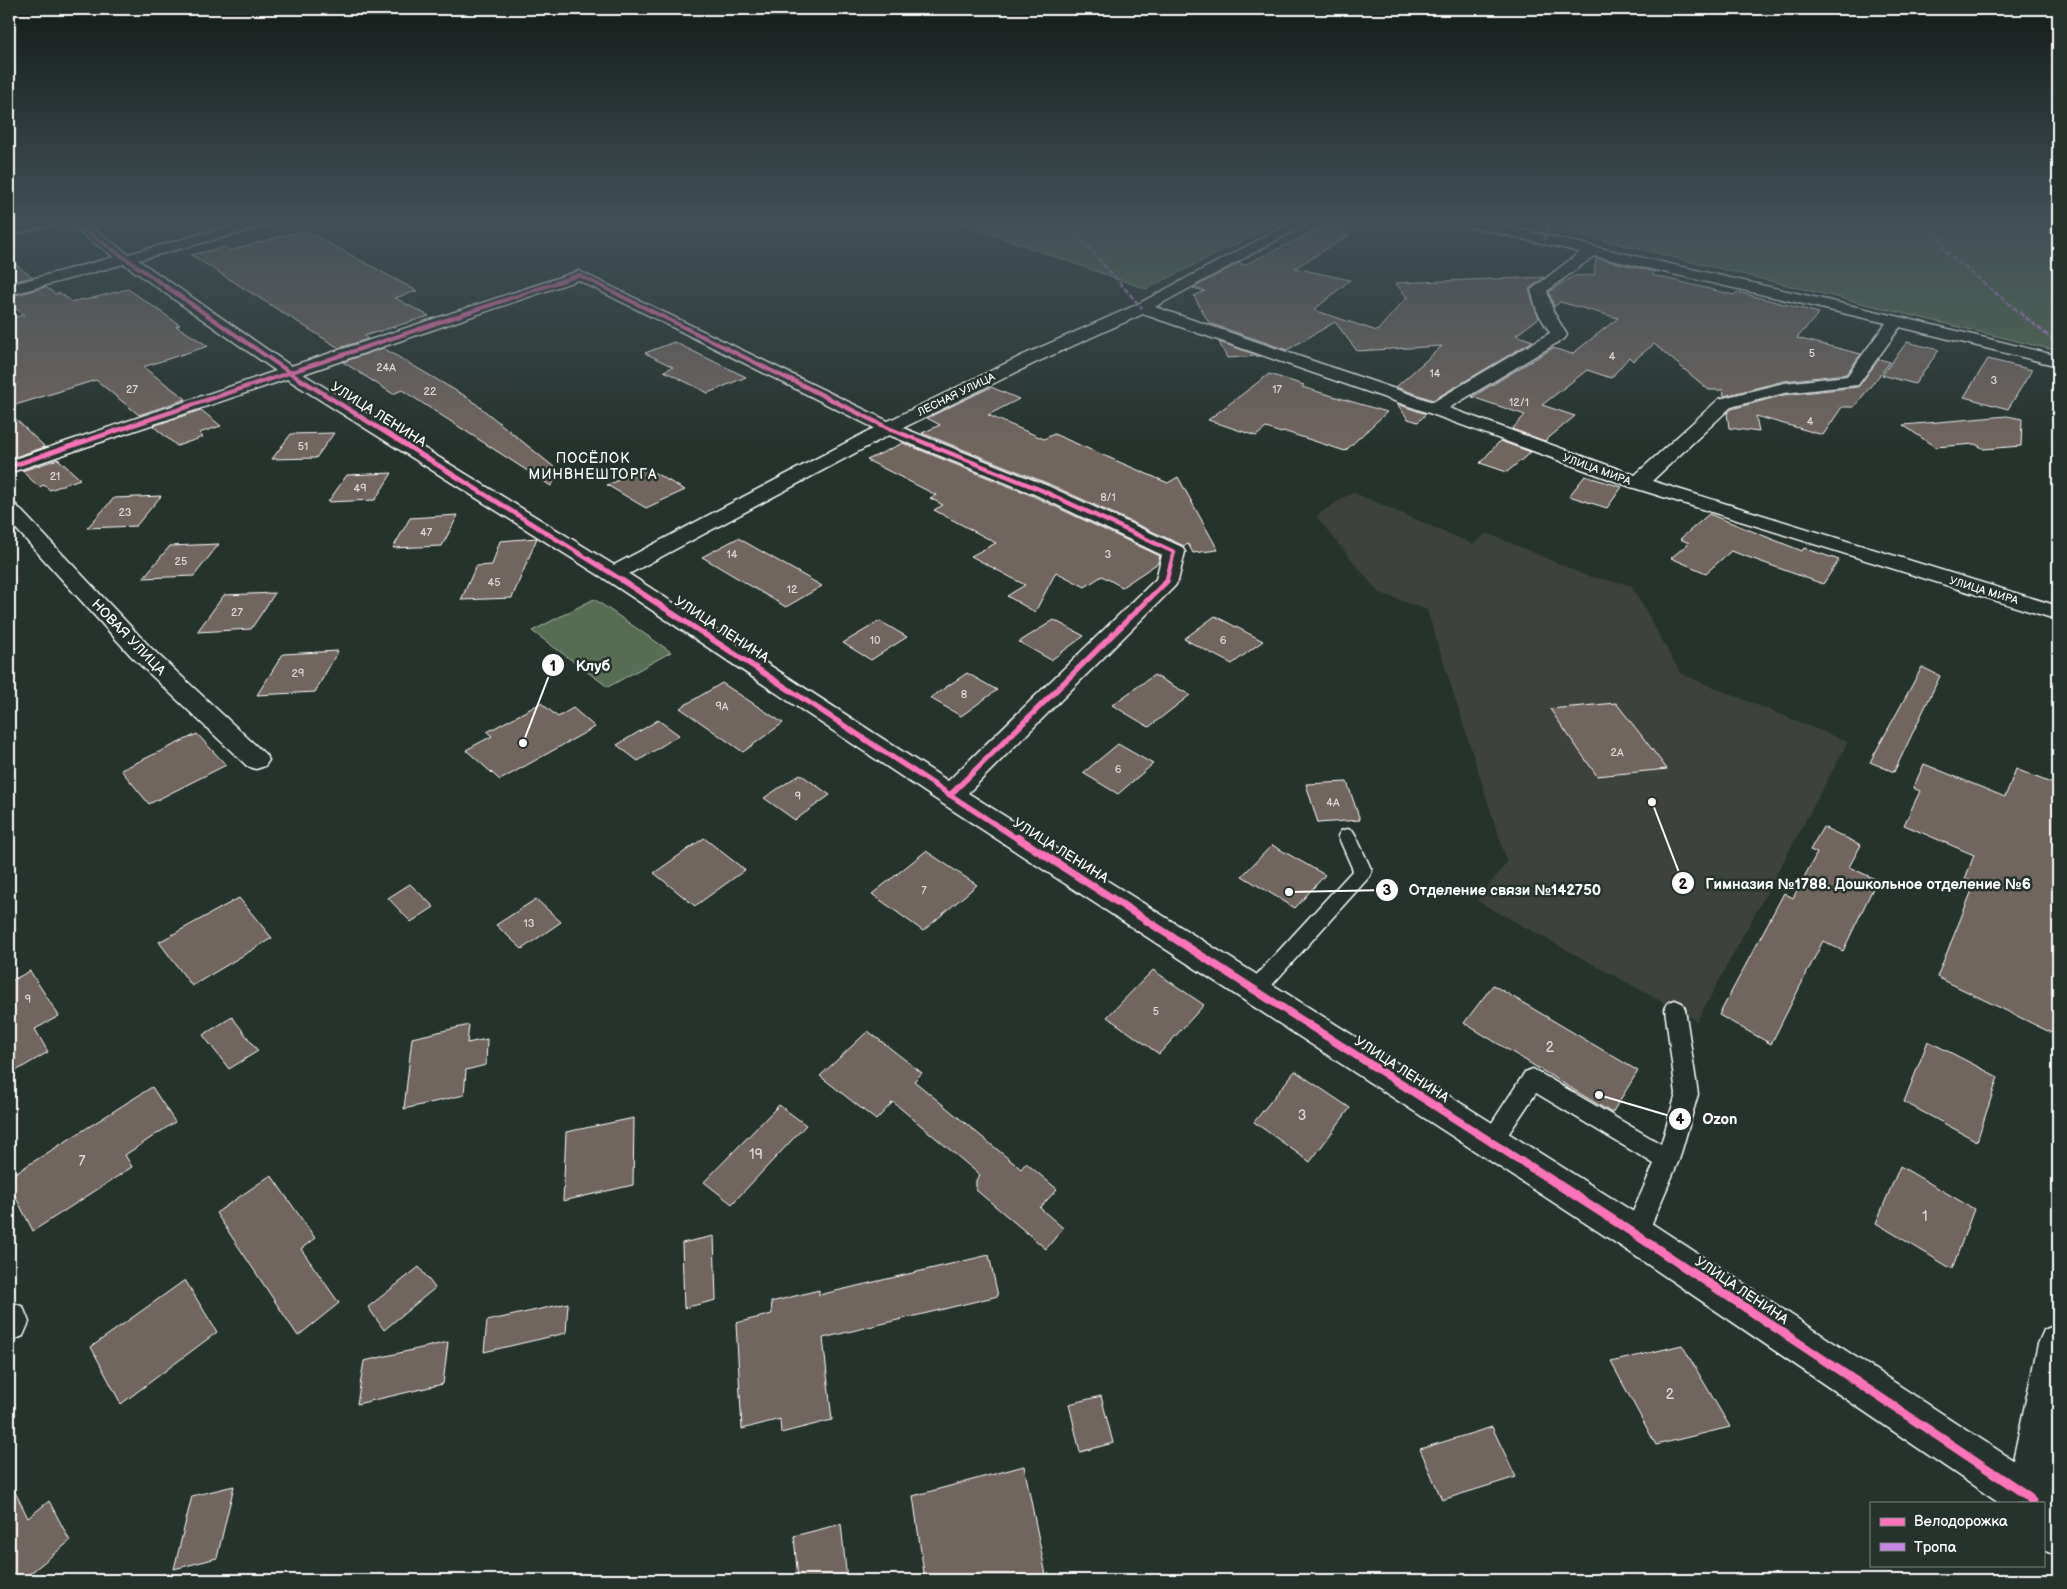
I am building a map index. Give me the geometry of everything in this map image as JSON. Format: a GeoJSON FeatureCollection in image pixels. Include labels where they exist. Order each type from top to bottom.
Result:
{"type":"FeatureCollection","features":[{"type":"Feature","properties":{"kind":"street","name":"УЛИЦА ЛЕНИНА"},"geometry":{"type":"LineString","coordinates":[[180,296],[290,373],[613,574],[950,795],[1256,989],[1635,1234],[2031,1502]]}},
{"type":"Feature","properties":{"kind":"street"},"geometry":{"type":"LineString","coordinates":[[9,467],[517,296]]}},
{"type":"Feature","properties":{"kind":"street"},"geometry":{"type":"LineString","coordinates":[[622,296],[888,428],[1040,490],[1174,552],[1167,581],[950,795]]}},
{"type":"Feature","properties":{"kind":"street","name":"ЛЕСНАЯ УЛИЦА"},"geometry":{"type":"LineString","coordinates":[[613,574],[888,428],[1029,359],[1164,296]]}},
{"type":"Feature","properties":{"kind":"street"},"geometry":{"type":"LineString","coordinates":[[1435,409],[1559,335],[1545,311],[1541,296]]}},
{"type":"Feature","properties":{"kind":"street"},"geometry":{"type":"LineString","coordinates":[[1788,296],[2058,361]]}},
{"type":"Feature","properties":{"kind":"street","name":"УЛИЦА МИРА"},"geometry":{"type":"LineString","coordinates":[[1142,308],[1435,409],[1638,484],[2058,614]]}},
{"type":"Feature","properties":{"kind":"street"},"geometry":{"type":"LineString","coordinates":[[1638,484],[1726,403],[1784,388],[1852,381],[1896,321]]}},
{"type":"Feature","properties":{"kind":"street","name":"НОВАЯ УЛИЦА"},"geometry":{"type":"LineString","coordinates":[[9,509],[140,652],[256,760]]}},
{"type":"Feature","properties":{"kind":"street"},"geometry":{"type":"LineString","coordinates":[[2035,1502],[2040,1428],[2058,1344]]}},
{"type":"Feature","properties":{"kind":"street","name":"УЛИЦА ЛЕНИНА"},"geometry":{"type":"LineString","coordinates":[[2044,1516],[2058,1532]]}},
{"type":"Feature","properties":{"kind":"lane"},"geometry":{"type":"LineString","coordinates":[[1256,989],[1363,871],[1347,836]]}},
{"type":"Feature","properties":{"kind":"lane"},"geometry":{"type":"LineString","coordinates":[[1635,1234],[1666,1160],[1687,1094],[1675,1009]]}},
{"type":"Feature","properties":{"kind":"lane"},"geometry":{"type":"LineString","coordinates":[[1491,1141],[1533,1079],[1666,1160]]}},
{"type":"Feature","properties":{"kind":"shaded area"},"geometry":{"type":"Polygon","coordinates":[[[1352,492],[1473,544],[1487,533],[1587,576],[1631,585],[1681,674],[1848,742],[1697,1021],[1477,901],[1507,862],[1427,610],[1378,592],[1316,516],[1352,492]]]}},
{"type":"Feature","properties":{"kind":"green space"},"geometry":{"type":"Polygon","coordinates":[[[1833,296],[2058,296],[2058,351],[1833,296]]]}},
{"type":"Feature","properties":{"kind":"green space"},"geometry":{"type":"Polygon","coordinates":[[[594,599],[671,652],[608,687],[532,631],[594,599]]]}},
{"type":"Feature","properties":{"kind":"building"},"geometry":{"type":"Polygon","coordinates":[[[64,296],[72,302],[100,296],[138,296],[180,325],[176,326],[208,346],[143,367],[186,399],[139,415],[96,380],[9,407],[9,319],[24,315],[9,303],[9,297],[64,296]]]}},
{"type":"Feature","properties":{"kind":"building"},"geometry":{"type":"Polygon","coordinates":[[[256,296],[401,296],[395,298],[429,316],[364,336],[368,339],[339,348],[256,296]]]}},
{"type":"Feature","properties":{"kind":"building"},"geometry":{"type":"Polygon","coordinates":[[[1194,296],[1331,296],[1314,310],[1377,331],[1406,296],[1531,296],[1539,318],[1516,335],[1533,341],[1433,400],[1396,387],[1442,346],[1357,351],[1335,322],[1287,350],[1209,323],[1194,296]]]}},
{"type":"Feature","properties":{"kind":"building"},"geometry":{"type":"Polygon","coordinates":[[[1550,296],[1753,296],[1819,313],[1797,338],[1861,354],[1846,374],[1784,381],[1724,396],[1723,390],[1709,390],[1654,344],[1633,361],[1629,357],[1611,378],[1587,370],[1542,405],[1575,416],[1545,441],[1512,429],[1525,415],[1472,397],[1553,348],[1572,354],[1618,318],[1560,302],[1554,307],[1550,296]]]}},
{"type":"Feature","properties":{"kind":"building"},"geometry":{"type":"Polygon","coordinates":[[[674,342],[746,377],[708,393],[664,371],[673,367],[645,353],[674,342]]]}},
{"type":"Feature","properties":{"kind":"building"},"geometry":{"type":"Polygon","coordinates":[[[1219,342],[1260,356],[1227,358],[1219,342]]]}},
{"type":"Feature","properties":{"kind":"building"},"geometry":{"type":"Polygon","coordinates":[[[1907,342],[1939,350],[1915,384],[1882,375],[1907,342]]]}},
{"type":"Feature","properties":{"kind":"building"},"geometry":{"type":"Polygon","coordinates":[[[383,348],[470,399],[560,472],[551,486],[402,390],[393,394],[343,362],[383,348]]]}},
{"type":"Feature","properties":{"kind":"building"},"geometry":{"type":"Polygon","coordinates":[[[1879,359],[1890,362],[1854,407],[1842,407],[1823,435],[1756,416],[1759,432],[1729,428],[1727,413],[1732,409],[1784,395],[1858,387],[1879,359]]]}},
{"type":"Feature","properties":{"kind":"building"},"geometry":{"type":"Polygon","coordinates":[[[1988,359],[2032,370],[2008,409],[1964,397],[1988,359]]]}},
{"type":"Feature","properties":{"kind":"building"},"geometry":{"type":"Polygon","coordinates":[[[1269,374],[1304,385],[1302,387],[1387,412],[1345,451],[1283,431],[1281,433],[1266,428],[1256,436],[1208,420],[1269,374]]]}},
{"type":"Feature","properties":{"kind":"building"},"geometry":{"type":"Polygon","coordinates":[[[991,387],[1019,399],[988,415],[1044,439],[1054,434],[1168,483],[1178,477],[1218,550],[1193,553],[1188,544],[1184,546],[1049,484],[922,433],[940,425],[927,418],[991,387]]]}},
{"type":"Feature","properties":{"kind":"building"},"geometry":{"type":"Polygon","coordinates":[[[1397,404],[1426,414],[1418,422],[1408,419],[1397,404]]]}},
{"type":"Feature","properties":{"kind":"building"},"geometry":{"type":"Polygon","coordinates":[[[201,410],[221,426],[199,433],[203,437],[177,446],[153,426],[201,410]]]}},
{"type":"Feature","properties":{"kind":"building"},"geometry":{"type":"Polygon","coordinates":[[[9,413],[45,447],[9,459],[9,413]]]}},
{"type":"Feature","properties":{"kind":"building"},"geometry":{"type":"Polygon","coordinates":[[[2007,416],[2022,419],[2021,446],[1984,449],[1975,444],[1935,447],[1903,425],[2007,416]]]}},
{"type":"Feature","properties":{"kind":"building"},"geometry":{"type":"Polygon","coordinates":[[[334,433],[316,458],[272,459],[291,434],[334,433]]]}},
{"type":"Feature","properties":{"kind":"building"},"geometry":{"type":"Polygon","coordinates":[[[1500,441],[1531,452],[1507,472],[1480,463],[1500,441]]]}},
{"type":"Feature","properties":{"kind":"building"},"geometry":{"type":"Polygon","coordinates":[[[903,443],[1033,496],[1160,556],[1158,563],[1122,587],[1102,576],[1085,587],[1056,572],[1035,612],[1007,596],[1025,585],[971,556],[996,543],[934,510],[943,505],[930,498],[936,495],[867,460],[903,443]]]}},
{"type":"Feature","properties":{"kind":"building"},"geometry":{"type":"Polygon","coordinates":[[[58,459],[80,479],[50,490],[44,485],[39,487],[22,471],[58,459]]]}},
{"type":"Feature","properties":{"kind":"building"},"geometry":{"type":"Polygon","coordinates":[[[646,468],[685,490],[646,508],[607,485],[646,468]]]}},
{"type":"Feature","properties":{"kind":"building"},"geometry":{"type":"Polygon","coordinates":[[[392,473],[375,500],[328,502],[347,475],[392,473]]]}},
{"type":"Feature","properties":{"kind":"building"},"geometry":{"type":"Polygon","coordinates":[[[1585,476],[1622,487],[1607,508],[1569,496],[1585,476]]]}},
{"type":"Feature","properties":{"kind":"building"},"geometry":{"type":"Polygon","coordinates":[[[161,496],[136,526],[87,528],[114,498],[161,496]]]}},
{"type":"Feature","properties":{"kind":"building"},"geometry":{"type":"Polygon","coordinates":[[[1709,514],[1802,551],[1804,548],[1839,560],[1823,584],[1731,551],[1706,573],[1671,558],[1689,543],[1680,539],[1709,514]]]}},
{"type":"Feature","properties":{"kind":"building"},"geometry":{"type":"Polygon","coordinates":[[[458,515],[442,546],[393,548],[410,518],[458,515]]]}},
{"type":"Feature","properties":{"kind":"building"},"geometry":{"type":"Polygon","coordinates":[[[537,538],[512,598],[461,600],[476,566],[492,565],[500,541],[537,538]]]}},
{"type":"Feature","properties":{"kind":"building"},"geometry":{"type":"Polygon","coordinates":[[[738,538],[822,586],[786,607],[702,557],[738,538]]]}},
{"type":"Feature","properties":{"kind":"building"},"geometry":{"type":"Polygon","coordinates":[[[219,544],[194,576],[143,578],[170,546],[219,544]]]}},
{"type":"Feature","properties":{"kind":"building"},"geometry":{"type":"Polygon","coordinates":[[[275,593],[251,629],[197,632],[224,595],[275,593]]]}},
{"type":"Feature","properties":{"kind":"building"},"geometry":{"type":"Polygon","coordinates":[[[1215,616],[1263,641],[1232,664],[1184,639],[1215,616]]]}},
{"type":"Feature","properties":{"kind":"building"},"geometry":{"type":"Polygon","coordinates":[[[1054,620],[1084,636],[1051,660],[1019,642],[1054,620]]]}},
{"type":"Feature","properties":{"kind":"building"},"geometry":{"type":"Polygon","coordinates":[[[880,621],[907,637],[871,660],[843,643],[880,621]]]}},
{"type":"Feature","properties":{"kind":"building"},"geometry":{"type":"Polygon","coordinates":[[[338,651],[315,692],[257,695],[283,654],[338,651]]]}},
{"type":"Feature","properties":{"kind":"building"},"geometry":{"type":"Polygon","coordinates":[[[1922,667],[1940,676],[1894,772],[1870,762],[1922,667]]]}},
{"type":"Feature","properties":{"kind":"building"},"geometry":{"type":"Polygon","coordinates":[[[967,673],[997,690],[961,716],[930,698],[967,673]]]}},
{"type":"Feature","properties":{"kind":"building"},"geometry":{"type":"Polygon","coordinates":[[[1154,675],[1190,695],[1149,727],[1112,705],[1154,675]]]}},
{"type":"Feature","properties":{"kind":"building"},"geometry":{"type":"Polygon","coordinates":[[[722,683],[783,723],[743,752],[680,708],[722,683]]]}},
{"type":"Feature","properties":{"kind":"building"},"geometry":{"type":"Polygon","coordinates":[[[541,703],[558,717],[573,708],[595,727],[500,780],[466,750],[492,736],[487,732],[541,703]]]}},
{"type":"Feature","properties":{"kind":"building"},"geometry":{"type":"Polygon","coordinates":[[[1616,703],[1667,769],[1597,776],[1550,709],[1616,703]]]}},
{"type":"Feature","properties":{"kind":"building"},"geometry":{"type":"Polygon","coordinates":[[[658,720],[679,735],[638,761],[617,745],[658,720]]]}},
{"type":"Feature","properties":{"kind":"building"},"geometry":{"type":"Polygon","coordinates":[[[197,734],[226,765],[149,804],[121,770],[197,734]]]}},
{"type":"Feature","properties":{"kind":"building"},"geometry":{"type":"Polygon","coordinates":[[[1118,744],[1153,764],[1118,794],[1083,773],[1118,744]]]}},
{"type":"Feature","properties":{"kind":"building"},"geometry":{"type":"Polygon","coordinates":[[[1924,764],[2005,797],[2016,769],[2058,786],[2058,1036],[1937,977],[1975,883],[1965,879],[1974,855],[1904,825],[1920,791],[1913,788],[1924,764]]]}},
{"type":"Feature","properties":{"kind":"building"},"geometry":{"type":"Polygon","coordinates":[[[800,774],[830,795],[795,820],[764,798],[800,774]]]}},
{"type":"Feature","properties":{"kind":"building"},"geometry":{"type":"Polygon","coordinates":[[[1347,782],[1360,820],[1318,823],[1306,784],[1347,782]]]}},
{"type":"Feature","properties":{"kind":"building"},"geometry":{"type":"Polygon","coordinates":[[[1823,827],[1861,845],[1849,867],[1877,880],[1843,951],[1823,941],[1771,1044],[1719,1015],[1784,893],[1793,898],[1817,853],[1810,850],[1823,827]]]}},
{"type":"Feature","properties":{"kind":"building"},"geometry":{"type":"Polygon","coordinates":[[[704,838],[745,870],[695,906],[654,873],[704,838]]]}},
{"type":"Feature","properties":{"kind":"building"},"geometry":{"type":"Polygon","coordinates":[[[1272,845],[1325,875],[1295,908],[1242,876],[1272,845]]]}},
{"type":"Feature","properties":{"kind":"building"},"geometry":{"type":"Polygon","coordinates":[[[926,851],[977,885],[923,931],[872,894],[926,851]]]}},
{"type":"Feature","properties":{"kind":"building"},"geometry":{"type":"Polygon","coordinates":[[[410,884],[434,907],[411,922],[388,898],[410,884]]]}},
{"type":"Feature","properties":{"kind":"building"},"geometry":{"type":"Polygon","coordinates":[[[239,898],[272,938],[192,986],[159,942],[239,898]]]}},
{"type":"Feature","properties":{"kind":"building"},"geometry":{"type":"Polygon","coordinates":[[[536,899],[561,922],[522,949],[496,925],[536,899]]]}},
{"type":"Feature","properties":{"kind":"building"},"geometry":{"type":"Polygon","coordinates":[[[1153,970],[1204,1005],[1159,1054],[1107,1017],[1153,970]]]}},
{"type":"Feature","properties":{"kind":"building"},"geometry":{"type":"Polygon","coordinates":[[[30,971],[59,1016],[35,1029],[48,1052],[9,1075],[9,982],[30,971]]]}},
{"type":"Feature","properties":{"kind":"building"},"geometry":{"type":"Polygon","coordinates":[[[1493,985],[1638,1071],[1612,1113],[1464,1023],[1493,985]]]}},
{"type":"Feature","properties":{"kind":"building"},"geometry":{"type":"Polygon","coordinates":[[[232,1017],[258,1051],[229,1069],[203,1035],[232,1017]]]}},
{"type":"Feature","properties":{"kind":"building"},"geometry":{"type":"Polygon","coordinates":[[[469,1025],[467,1043],[487,1039],[486,1065],[466,1070],[464,1095],[404,1109],[412,1038],[469,1025]]]}},
{"type":"Feature","properties":{"kind":"building"},"geometry":{"type":"Polygon","coordinates":[[[868,1031],[922,1073],[914,1081],[1021,1169],[1026,1163],[1057,1189],[1040,1208],[1063,1228],[1046,1249],[976,1190],[976,1180],[980,1175],[893,1102],[876,1120],[820,1076],[868,1031]]]}},
{"type":"Feature","properties":{"kind":"building"},"geometry":{"type":"Polygon","coordinates":[[[1928,1041],[1998,1077],[1977,1141],[1904,1102],[1928,1041]]]}},
{"type":"Feature","properties":{"kind":"building"},"geometry":{"type":"Polygon","coordinates":[[[1295,1071],[1350,1108],[1310,1162],[1254,1122],[1295,1071]]]}},
{"type":"Feature","properties":{"kind":"building"},"geometry":{"type":"Polygon","coordinates":[[[152,1087],[175,1122],[125,1155],[132,1167],[33,1231],[9,1184],[9,1177],[152,1087]]]}},
{"type":"Feature","properties":{"kind":"building"},"geometry":{"type":"Polygon","coordinates":[[[779,1105],[806,1125],[732,1204],[704,1182],[779,1105]]]}},
{"type":"Feature","properties":{"kind":"building"},"geometry":{"type":"Polygon","coordinates":[[[634,1118],[633,1185],[563,1201],[566,1132],[634,1118]]]}},
{"type":"Feature","properties":{"kind":"building"},"geometry":{"type":"Polygon","coordinates":[[[1900,1166],[1974,1209],[1952,1269],[1876,1223],[1900,1166]]]}},
{"type":"Feature","properties":{"kind":"building"},"geometry":{"type":"Polygon","coordinates":[[[271,1175],[315,1238],[301,1249],[339,1303],[298,1336],[216,1213],[271,1175]]]}},
{"type":"Feature","properties":{"kind":"building"},"geometry":{"type":"Polygon","coordinates":[[[714,1236],[716,1300],[684,1308],[682,1243],[714,1236]]]}},
{"type":"Feature","properties":{"kind":"building"},"geometry":{"type":"Polygon","coordinates":[[[989,1255],[998,1296],[823,1338],[832,1420],[781,1433],[780,1419],[742,1429],[736,1323],[772,1314],[771,1302],[819,1290],[819,1295],[989,1255]]]}},
{"type":"Feature","properties":{"kind":"building"},"geometry":{"type":"Polygon","coordinates":[[[419,1267],[435,1288],[384,1330],[368,1307],[419,1267]]]}},
{"type":"Feature","properties":{"kind":"building"},"geometry":{"type":"Polygon","coordinates":[[[185,1280],[217,1332],[121,1404],[91,1347],[185,1280]]]}},
{"type":"Feature","properties":{"kind":"building"},"geometry":{"type":"Polygon","coordinates":[[[568,1303],[566,1333],[484,1352],[487,1321],[568,1303]]]}},
{"type":"Feature","properties":{"kind":"building"},"geometry":{"type":"Polygon","coordinates":[[[448,1342],[443,1384],[357,1404],[364,1361],[448,1342]]]}},
{"type":"Feature","properties":{"kind":"building"},"geometry":{"type":"Polygon","coordinates":[[[1682,1345],[1730,1427],[1656,1445],[1611,1362],[1682,1345]]]}},
{"type":"Feature","properties":{"kind":"building"},"geometry":{"type":"Polygon","coordinates":[[[1101,1396],[1113,1443],[1080,1452],[1069,1404],[1101,1396]]]}},
{"type":"Feature","properties":{"kind":"building"},"geometry":{"type":"Polygon","coordinates":[[[1492,1427],[1516,1477],[1442,1500],[1420,1449],[1492,1427]]]}},
{"type":"Feature","properties":{"kind":"building"},"geometry":{"type":"Polygon","coordinates":[[[1024,1466],[1047,1580],[925,1580],[913,1496],[1024,1466]]]}},
{"type":"Feature","properties":{"kind":"building"},"geometry":{"type":"Polygon","coordinates":[[[9,1480],[28,1518],[49,1501],[70,1541],[22,1580],[9,1580],[9,1480]]]}},
{"type":"Feature","properties":{"kind":"building"},"geometry":{"type":"Polygon","coordinates":[[[234,1486],[217,1558],[174,1569],[192,1496],[234,1486]]]}},
{"type":"Feature","properties":{"kind":"building"},"geometry":{"type":"Polygon","coordinates":[[[841,1524],[847,1580],[798,1580],[794,1536],[841,1524]]]}},
{"type":"Feature","properties":{"kind":"marked path"},"geometry":{"type":"LineString","coordinates":[[1132,296],[1142,308]]}},
{"type":"Feature","properties":{"kind":"marked path"},"geometry":{"type":"LineString","coordinates":[[2000,296],[2058,344]]}},
{"type":"Feature","properties":{"kind":"cycle path"},"geometry":{"type":"LineString","coordinates":[[180,296],[290,373],[613,574],[950,795],[1635,1234],[2028,1496],[2032,1502]]}},
{"type":"Feature","properties":{"kind":"cycle path"},"geometry":{"type":"LineString","coordinates":[[9,467],[516,296]]}},
{"type":"Feature","properties":{"kind":"cycle path"},"geometry":{"type":"LineString","coordinates":[[622,296],[888,428],[1041,490],[1174,552],[1167,581],[950,795]]}},
{"type":"Feature","properties":{"kind":"place","name":"Клуб"},"geometry":{"type":"Point","coordinates":[523,743]}},
{"type":"Feature","properties":{"kind":"place","name":"Гимназия №1788. Дошкольное отделение №6"},"geometry":{"type":"Point","coordinates":[1652,802]}},
{"type":"Feature","properties":{"kind":"place","name":"Отделение связи №142750"},"geometry":{"type":"Point","coordinates":[1289,892]}},
{"type":"Feature","properties":{"kind":"place","name":"Ozon"},"geometry":{"type":"Point","coordinates":[1599,1095]}},
{"type":"Feature","properties":{"kind":"district","name":"ПОСЁЛОК МИНВНЕШТОРГА"},"geometry":{"type":"Point","coordinates":[593,466]}}]}
